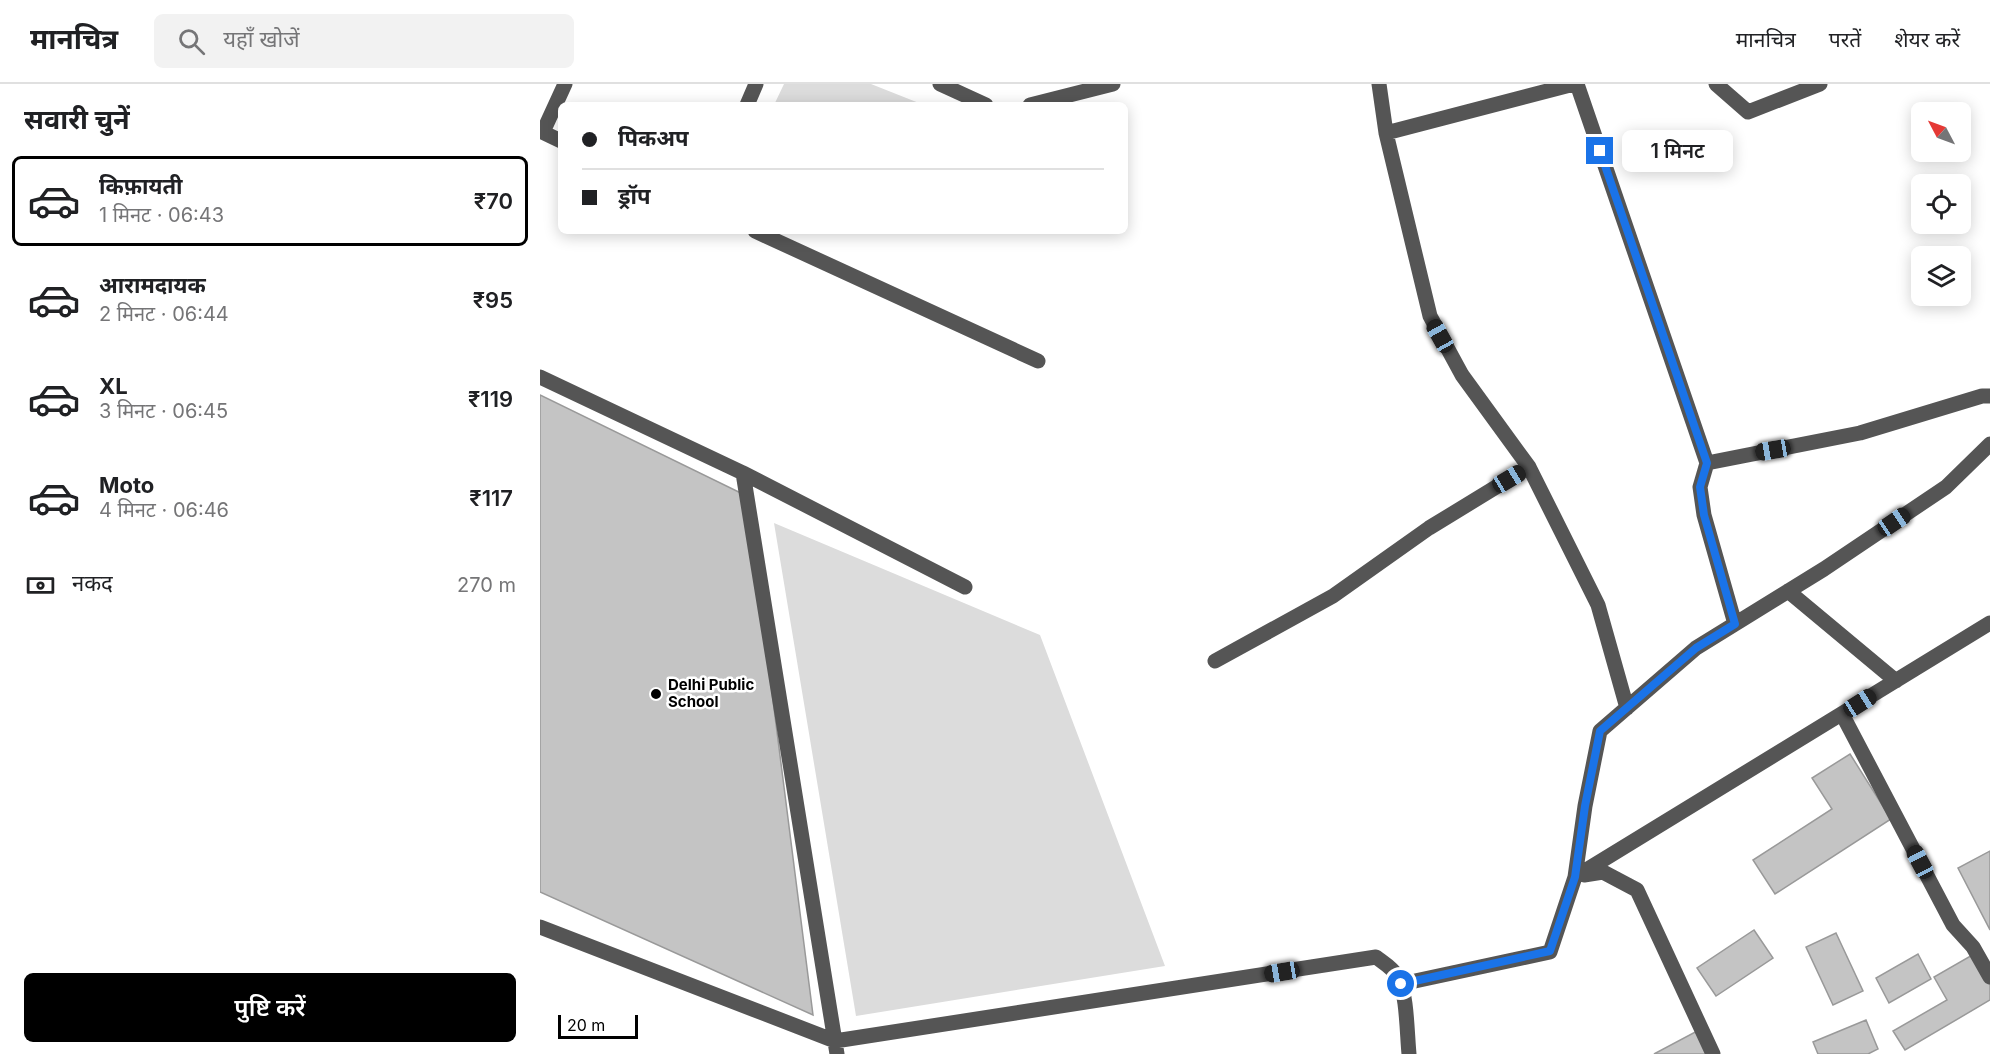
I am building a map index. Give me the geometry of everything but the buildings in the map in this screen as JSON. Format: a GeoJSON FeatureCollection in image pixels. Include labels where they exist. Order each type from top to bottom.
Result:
{"type":"FeatureCollection","features":[{"type":"Feature","properties":{"kind":"street"},"geometry":{"type":"LineString","coordinates":[[558,140],[541,132],[565,84]]}},
{"type":"Feature","properties":{"kind":"street"},"geometry":{"type":"LineString","coordinates":[[748,102],[756,84]]}},
{"type":"Feature","properties":{"kind":"street"},"geometry":{"type":"LineString","coordinates":[[940,84],[980,102]]}},
{"type":"Feature","properties":{"kind":"street"},"geometry":{"type":"LineString","coordinates":[[1042,102],[1113,84]]}},
{"type":"Feature","properties":{"kind":"street"},"geometry":{"type":"LineString","coordinates":[[1379,84],[1386,133],[1430,316],[1462,375],[1529,466],[1598,605],[1627,708]]}},
{"type":"Feature","properties":{"kind":"street"},"geometry":{"type":"LineString","coordinates":[[1386,133],[1576,84],[1707,463],[1700,487],[1704,515],[1735,624]]}},
{"type":"Feature","properties":{"kind":"street"},"geometry":{"type":"LineString","coordinates":[[1716,84],[1748,112],[1821,84]]}},
{"type":"Feature","properties":{"kind":"street"},"geometry":{"type":"LineString","coordinates":[[762,234],[1038,361]]}},
{"type":"Feature","properties":{"kind":"street"},"geometry":{"type":"LineString","coordinates":[[540,377],[743,473],[965,587]]}},
{"type":"Feature","properties":{"kind":"street"},"geometry":{"type":"LineString","coordinates":[[1707,463],[1860,434],[1982,396],[1990,396]]}},
{"type":"Feature","properties":{"kind":"street"},"geometry":{"type":"LineString","coordinates":[[1401,984],[1550,951],[1575,877],[1585,806],[1600,731],[1696,648],[1788,591],[1946,487],[1990,444]]}},
{"type":"Feature","properties":{"kind":"street"},"geometry":{"type":"LineString","coordinates":[[1215,661],[1333,596],[1429,528],[1529,466]]}},
{"type":"Feature","properties":{"kind":"street"},"geometry":{"type":"LineString","coordinates":[[743,473],[836,1047]]}},
{"type":"Feature","properties":{"kind":"street"},"geometry":{"type":"LineString","coordinates":[[1788,591],[1896,681]]}},
{"type":"Feature","properties":{"kind":"street"},"geometry":{"type":"LineString","coordinates":[[1575,877],[1990,623]]}},
{"type":"Feature","properties":{"kind":"street"},"geometry":{"type":"LineString","coordinates":[[1842,714],[1953,925],[1973,947],[1990,977]]}},
{"type":"Feature","properties":{"kind":"street"},"geometry":{"type":"LineString","coordinates":[[1575,877],[1603,872],[1637,890],[1713,1054]]}},
{"type":"Feature","properties":{"kind":"street"},"geometry":{"type":"LineString","coordinates":[[540,927],[836,1047],[1376,957],[1393,970],[1401,984],[1410,1054]]}},
{"type":"Feature","properties":{"kind":"shaded area"},"geometry":{"type":"Polygon","coordinates":[[[784,84],[871,84],[916,102],[775,102],[784,84]]]}},
{"type":"Feature","properties":{"kind":"shaded area"},"geometry":{"type":"Polygon","coordinates":[[[774,523],[1040,635],[1165,966],[856,1016],[774,523]]]}},
{"type":"Feature","properties":{"kind":"place","name":"Delhi Public School"},"geometry":{"type":"Point","coordinates":[656,694]}},
{"type":"Feature","properties":{"kind":"route"},"geometry":{"type":"LineString","coordinates":[[1401,984],[1550,951],[1575,877],[1585,806],[1600,731],[1696,648],[1735,624],[1704,515],[1700,487],[1707,463],[1600,151]]}}]}
